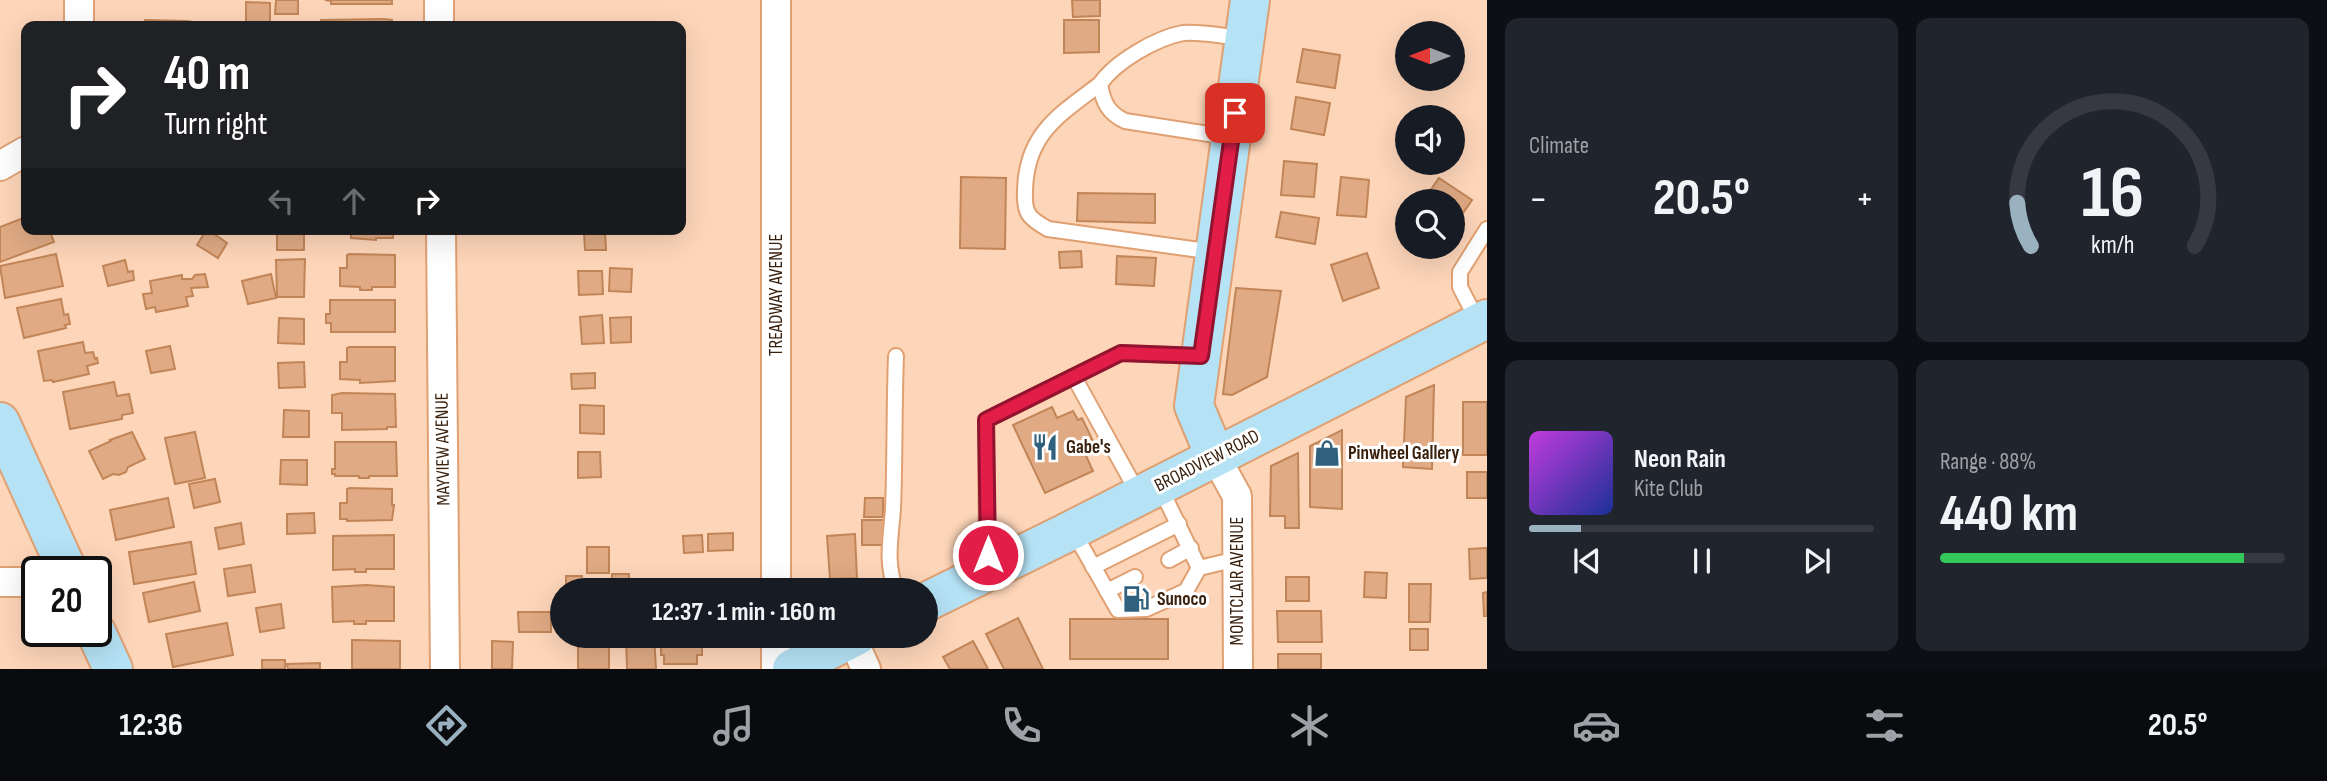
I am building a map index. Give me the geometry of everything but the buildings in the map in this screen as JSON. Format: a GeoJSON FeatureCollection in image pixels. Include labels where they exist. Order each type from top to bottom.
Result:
{"type":"FeatureCollection","features":[{"type":"Feature","properties":{"kind":"street"},"geometry":{"type":"LineString","coordinates":[[79,0],[79,21]]}},
{"type":"Feature","properties":{"kind":"street"},"geometry":{"type":"LineString","coordinates":[[439,0],[439,21]]}},
{"type":"Feature","properties":{"kind":"street","name":"TREADWAY AVENUE"},"geometry":{"type":"LineString","coordinates":[[776,0],[776,578]]}},
{"type":"Feature","properties":{"kind":"street"},"geometry":{"type":"LineString","coordinates":[[1215,456],[1194,406],[1250,0]]}},
{"type":"Feature","properties":{"kind":"street"},"geometry":{"type":"LineString","coordinates":[[0,166],[21,154]]}},
{"type":"Feature","properties":{"kind":"street","name":"MAYVIEW AVENUE"},"geometry":{"type":"LineString","coordinates":[[441,235],[445,669]]}},
{"type":"Feature","properties":{"kind":"street","name":"BROADVIEW ROAD"},"geometry":{"type":"LineString","coordinates":[[938,596],[1483,321]]}},
{"type":"Feature","properties":{"kind":"street"},"geometry":{"type":"LineString","coordinates":[[0,422],[61,556]]}},
{"type":"Feature","properties":{"kind":"street","name":"MONTCLAIR AVENUE"},"geometry":{"type":"LineString","coordinates":[[1215,456],[1237,496],[1238,669]]}},
{"type":"Feature","properties":{"kind":"street"},"geometry":{"type":"LineString","coordinates":[[0,582],[21,582]]}},
{"type":"Feature","properties":{"kind":"street"},"geometry":{"type":"LineString","coordinates":[[103,647],[113,669]]}},
{"type":"Feature","properties":{"kind":"street"},"geometry":{"type":"LineString","coordinates":[[776,648],[776,669]]}},
{"type":"Feature","properties":{"kind":"street"},"geometry":{"type":"LineString","coordinates":[[792,669],[856,648]]}},
{"type":"Feature","properties":{"kind":"lane"},"geometry":{"type":"LineString","coordinates":[[1215,253],[1048,229],[1033,221],[1025,209],[1026,172],[1034,144],[1051,122],[1100,84],[1117,65],[1171,37],[1185,33],[1245,39]]}},
{"type":"Feature","properties":{"kind":"lane"},"geometry":{"type":"LineString","coordinates":[[1100,84],[1103,99],[1112,115],[1125,121],[1231,137]]}},
{"type":"Feature","properties":{"kind":"lane"},"geometry":{"type":"LineString","coordinates":[[1483,321],[1460,287],[1460,272],[1487,229]]}},
{"type":"Feature","properties":{"kind":"lane"},"geometry":{"type":"LineString","coordinates":[[988,572],[986,420],[1121,353],[1201,356]]}},
{"type":"Feature","properties":{"kind":"lane"},"geometry":{"type":"LineString","coordinates":[[892,578],[889,553],[893,509],[896,356]]}},
{"type":"Feature","properties":{"kind":"lane"},"geometry":{"type":"LineString","coordinates":[[1074,377],[1150,491],[1179,524],[1199,568]]}},
{"type":"Feature","properties":{"kind":"lane"},"geometry":{"type":"LineString","coordinates":[[1093,567],[1179,524]]}},
{"type":"Feature","properties":{"kind":"lane"},"geometry":{"type":"LineString","coordinates":[[1072,530],[1118,610],[1146,609],[1186,591],[1199,568],[1237,559]]}},
{"type":"Feature","properties":{"kind":"lane"},"geometry":{"type":"LineString","coordinates":[[1169,560],[1191,548]]}},
{"type":"Feature","properties":{"kind":"lane"},"geometry":{"type":"LineString","coordinates":[[1107,591],[1135,577]]}},
{"type":"Feature","properties":{"kind":"place","name":"Gabe's"},"geometry":{"type":"Point","coordinates":[1045,447]}},
{"type":"Feature","properties":{"kind":"place","name":"Pinwheel Gallery"},"geometry":{"type":"Point","coordinates":[1327,453]}},
{"type":"Feature","properties":{"kind":"place","name":"Sunoco"},"geometry":{"type":"Point","coordinates":[1136,599]}},
{"type":"Feature","properties":{"kind":"route"},"geometry":{"type":"LineString","coordinates":[[988,555],[986,420],[1121,353],[1201,356],[1235,113]]}}]}
